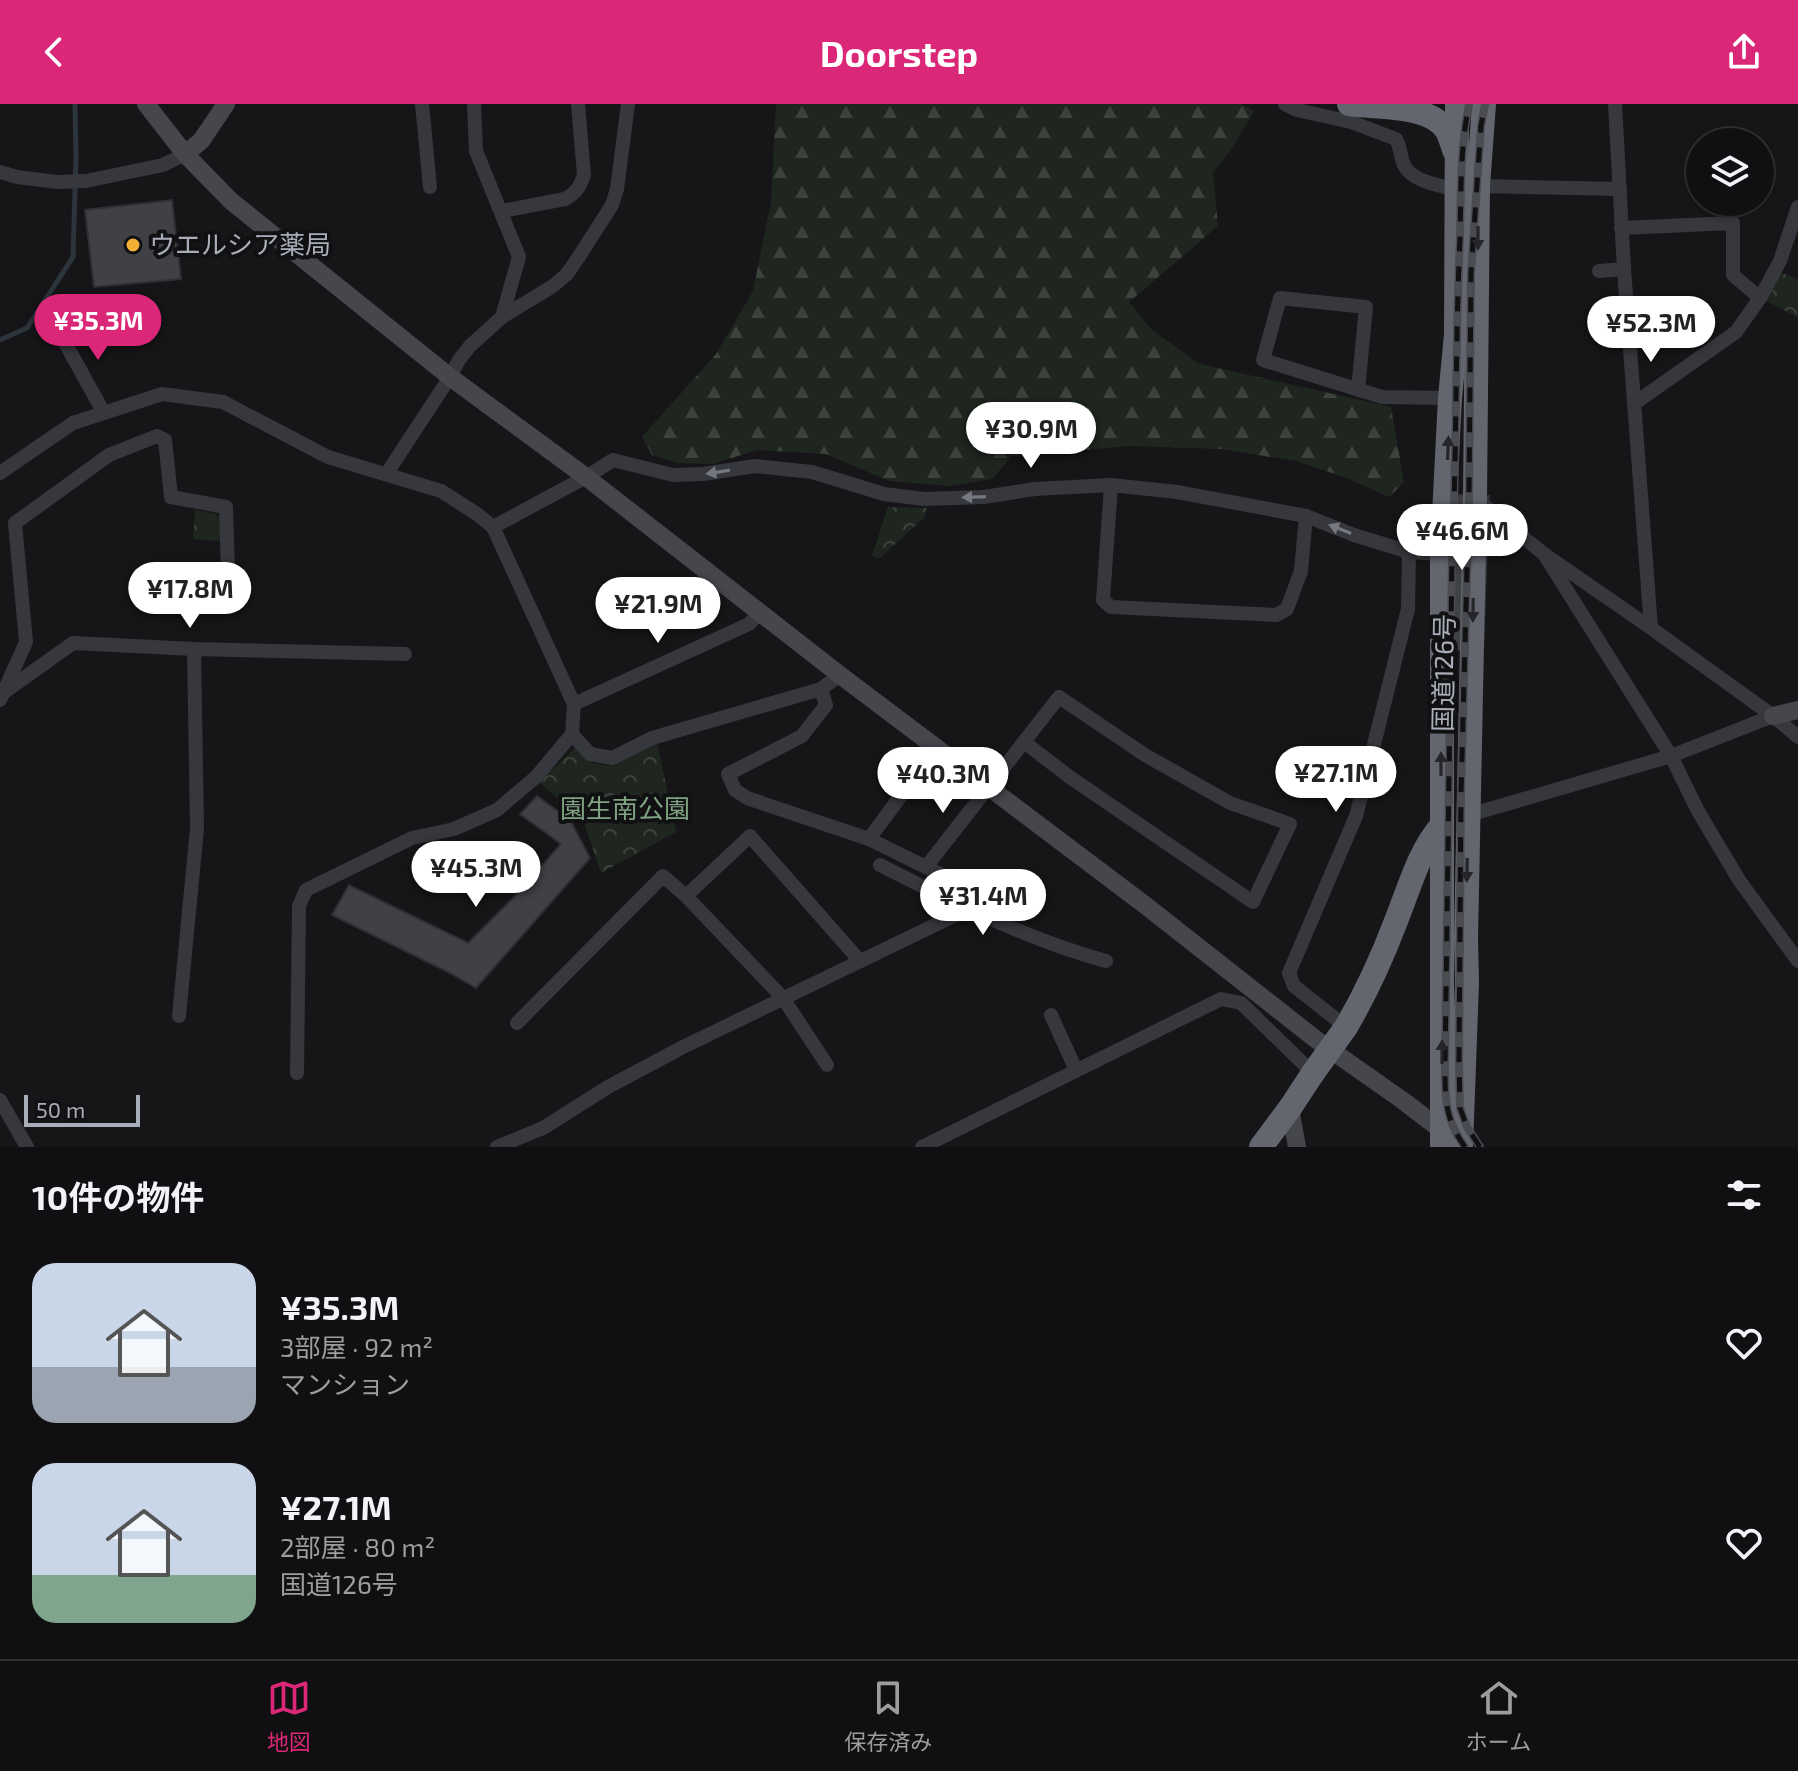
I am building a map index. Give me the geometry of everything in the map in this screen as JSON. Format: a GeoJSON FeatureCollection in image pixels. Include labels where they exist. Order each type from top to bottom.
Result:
{"type":"FeatureCollection","features":[{"type":"Feature","properties":{"kind":"highway"},"geometry":{"type":"LineString","coordinates":[[1349,104],[1402,106],[1429,115],[1447,131],[1457,158]]}},
{"type":"Feature","properties":{"kind":"highway","name":"国道126号"},"geometry":{"type":"LineString","coordinates":[[1454,1143],[1467,982],[1475,498],[1467,188],[1457,158],[1457,104]]}},
{"type":"Feature","properties":{"kind":"highway","name":"国道126号"},"geometry":{"type":"LineString","coordinates":[[1454,1143],[1441,826],[1442,554],[1450,398],[1467,188],[1484,104]]}},
{"type":"Feature","properties":{"kind":"highway"},"geometry":{"type":"LineString","coordinates":[[1261,1147],[1346,1027],[1366,992],[1416,869],[1431,838],[1441,826]]}},
{"type":"Feature","properties":{"kind":"street"},"geometry":{"type":"LineString","coordinates":[[146,104],[185,154],[231,201],[450,377],[586,477],[840,675],[1454,1143]]}},
{"type":"Feature","properties":{"kind":"street"},"geometry":{"type":"LineString","coordinates":[[0,172],[57,182],[86,181],[163,165],[185,154],[201,141],[226,104]]}},
{"type":"Feature","properties":{"kind":"street"},"geometry":{"type":"LineString","coordinates":[[422,104],[430,187]]}},
{"type":"Feature","properties":{"kind":"street"},"geometry":{"type":"LineString","coordinates":[[474,104],[476,151],[519,257],[502,317]]}},
{"type":"Feature","properties":{"kind":"street"},"geometry":{"type":"LineString","coordinates":[[502,211],[565,199],[580,186],[584,175],[578,104]]}},
{"type":"Feature","properties":{"kind":"street"},"geometry":{"type":"LineString","coordinates":[[387,473],[470,346],[502,317],[567,274],[612,205],[617,189],[628,104]]}},
{"type":"Feature","properties":{"kind":"street"},"geometry":{"type":"LineString","coordinates":[[1285,104],[1297,110],[1351,122],[1396,139],[1403,164],[1409,172],[1424,181],[1467,188],[1620,189]]}},
{"type":"Feature","properties":{"kind":"street"},"geometry":{"type":"LineString","coordinates":[[1615,104],[1621,228],[1651,628]]}},
{"type":"Feature","properties":{"kind":"street"},"geometry":{"type":"LineString","coordinates":[[1635,403],[1736,332],[1760,298],[1780,261],[1798,207]]}},
{"type":"Feature","properties":{"kind":"street"},"geometry":{"type":"LineString","coordinates":[[1621,228],[1733,223],[1733,275],[1760,298]]}},
{"type":"Feature","properties":{"kind":"street"},"geometry":{"type":"LineString","coordinates":[[1599,271],[1624,269]]}},
{"type":"Feature","properties":{"kind":"street"},"geometry":{"type":"LineString","coordinates":[[1358,390],[1366,307],[1280,298],[1263,360],[1358,390],[1382,397],[1450,398]]}},
{"type":"Feature","properties":{"kind":"street"},"geometry":{"type":"LineString","coordinates":[[58,330],[104,413]]}},
{"type":"Feature","properties":{"kind":"street"},"geometry":{"type":"LineString","coordinates":[[0,473],[73,423],[162,394],[223,402],[328,457],[441,491],[493,527],[574,704],[572,734],[536,777],[497,810],[454,829],[412,838],[306,890],[299,906],[297,1073]]}},
{"type":"Feature","properties":{"kind":"street"},"geometry":{"type":"LineString","coordinates":[[2,696],[26,642],[15,523],[109,455],[157,436],[165,440],[171,497],[226,507],[228,574]]}},
{"type":"Feature","properties":{"kind":"street"},"geometry":{"type":"LineString","coordinates":[[493,527],[613,460],[673,475],[755,466],[812,472],[884,494],[924,499],[984,497],[1035,489],[1111,485],[1177,492],[1306,516],[1409,552],[1442,554]]}},
{"type":"Feature","properties":{"kind":"street"},"geometry":{"type":"LineString","coordinates":[[1111,485],[1103,600],[1111,607],[1276,615],[1287,609],[1301,571],[1306,516]]}},
{"type":"Feature","properties":{"kind":"street"},"geometry":{"type":"LineString","coordinates":[[1475,498],[1544,554],[1651,628],[1798,737]]}},
{"type":"Feature","properties":{"kind":"street"},"geometry":{"type":"LineString","coordinates":[[1346,1027],[1294,986],[1289,973],[1356,816],[1408,609],[1409,552]]}},
{"type":"Feature","properties":{"kind":"street"},"geometry":{"type":"LineString","coordinates":[[1544,554],[1671,756],[1698,811],[1739,880],[1798,961]]}},
{"type":"Feature","properties":{"kind":"street"},"geometry":{"type":"LineString","coordinates":[[574,704],[749,624],[760,612]]}},
{"type":"Feature","properties":{"kind":"street"},"geometry":{"type":"LineString","coordinates":[[2,696],[73,643],[405,654]]}},
{"type":"Feature","properties":{"kind":"street"},"geometry":{"type":"LineString","coordinates":[[179,1016],[197,828],[194,649]]}},
{"type":"Feature","properties":{"kind":"street"},"geometry":{"type":"LineString","coordinates":[[572,734],[590,754],[612,758],[652,738],[821,689],[840,675]]}},
{"type":"Feature","properties":{"kind":"street"},"geometry":{"type":"LineString","coordinates":[[821,689],[826,705],[802,736],[728,774],[735,790],[747,798],[869,839],[1009,908]]}},
{"type":"Feature","properties":{"kind":"street"},"geometry":{"type":"LineString","coordinates":[[926,867],[1059,697],[1145,755],[1230,803],[1290,824],[1253,902],[1071,778],[1024,742]]}},
{"type":"Feature","properties":{"kind":"street"},"geometry":{"type":"LineString","coordinates":[[1469,815],[1671,756],[1773,716],[1798,710]]}},
{"type":"Feature","properties":{"kind":"street"},"geometry":{"type":"LineString","coordinates":[[869,839],[936,748]]}},
{"type":"Feature","properties":{"kind":"street"},"geometry":{"type":"LineString","coordinates":[[686,896],[750,836],[860,961]]}},
{"type":"Feature","properties":{"kind":"street"},"geometry":{"type":"LineString","coordinates":[[880,865],[968,909],[1036,938],[1106,961]]}},
{"type":"Feature","properties":{"kind":"street"},"geometry":{"type":"LineString","coordinates":[[517,1023],[663,876],[783,998],[827,1065]]}},
{"type":"Feature","properties":{"kind":"street"},"geometry":{"type":"LineString","coordinates":[[497,1147],[543,1128],[608,1087],[681,1048],[968,909]]}},
{"type":"Feature","properties":{"kind":"street"},"geometry":{"type":"LineString","coordinates":[[922,1147],[1221,999],[1241,1003],[1313,1073]]}},
{"type":"Feature","properties":{"kind":"street"},"geometry":{"type":"LineString","coordinates":[[1051,1015],[1076,1070]]}},
{"type":"Feature","properties":{"kind":"street"},"geometry":{"type":"LineString","coordinates":[[0,1100],[27,1147]]}},
{"type":"Feature","properties":{"kind":"street"},"geometry":{"type":"LineString","coordinates":[[1290,1108],[1297,1147]]}},
{"type":"Feature","properties":{"kind":"green space"},"geometry":{"type":"Polygon","coordinates":[[[776,104],[1241,104],[1254,111],[1213,173],[1218,226],[1129,302],[1152,330],[1200,364],[1391,407],[1404,482],[1389,497],[1347,478],[1296,461],[1221,449],[1128,446],[1011,457],[992,479],[950,486],[889,481],[826,454],[757,450],[713,464],[678,463],[652,455],[642,437],[716,354],[753,291],[771,202],[776,104]]]}},
{"type":"Feature","properties":{"kind":"green space"},"geometry":{"type":"Polygon","coordinates":[[[1779,272],[1798,279],[1798,318],[1765,300],[1779,272]]]}},
{"type":"Feature","properties":{"kind":"green space"},"geometry":{"type":"Polygon","coordinates":[[[888,507],[927,508],[925,517],[880,558],[872,556],[888,507]]]}},
{"type":"Feature","properties":{"kind":"green space"},"geometry":{"type":"Polygon","coordinates":[[[195,510],[216,514],[222,522],[220,541],[193,539],[195,510]]]}},
{"type":"Feature","properties":{"kind":"green space","name":"園生南公園"},"geometry":{"type":"Polygon","coordinates":[[[657,742],[676,832],[601,873],[583,820],[539,782],[575,748],[593,763],[609,766],[657,742]]]}},
{"type":"Feature","properties":{"kind":"building","name":"ウエルシア薬局"},"geometry":{"type":"Polygon","coordinates":[[[172,200],[181,279],[94,287],[85,210],[172,200]]]}},
{"type":"Feature","properties":{"kind":"building"},"geometry":{"type":"Polygon","coordinates":[[[1440,494],[1489,496],[1483,650],[1436,650],[1440,494]]]}},
{"type":"Feature","properties":{"kind":"building"},"geometry":{"type":"Polygon","coordinates":[[[537,796],[570,820],[590,858],[476,988],[332,915],[349,885],[468,943],[561,844],[520,814],[537,796]]]}},
{"type":"Feature","properties":{"kind":"waterway"},"geometry":{"type":"LineString","coordinates":[[0,340],[27,328],[73,257],[75,104]]}},
{"type":"Feature","properties":{"kind":"railway"},"geometry":{"type":"LineString","coordinates":[[1465,1147],[1453,1127],[1448,1108],[1445,1066],[1457,319],[1462,171],[1469,104]]}},
{"type":"Feature","properties":{"kind":"railway"},"geometry":{"type":"LineString","coordinates":[[1480,1147],[1467,1127],[1460,1108],[1459,1062],[1471,273],[1485,104]]}},
{"type":"Feature","properties":{"kind":"place","name":"ウエルシア薬局"},"geometry":{"type":"Point","coordinates":[133,245]}}]}
